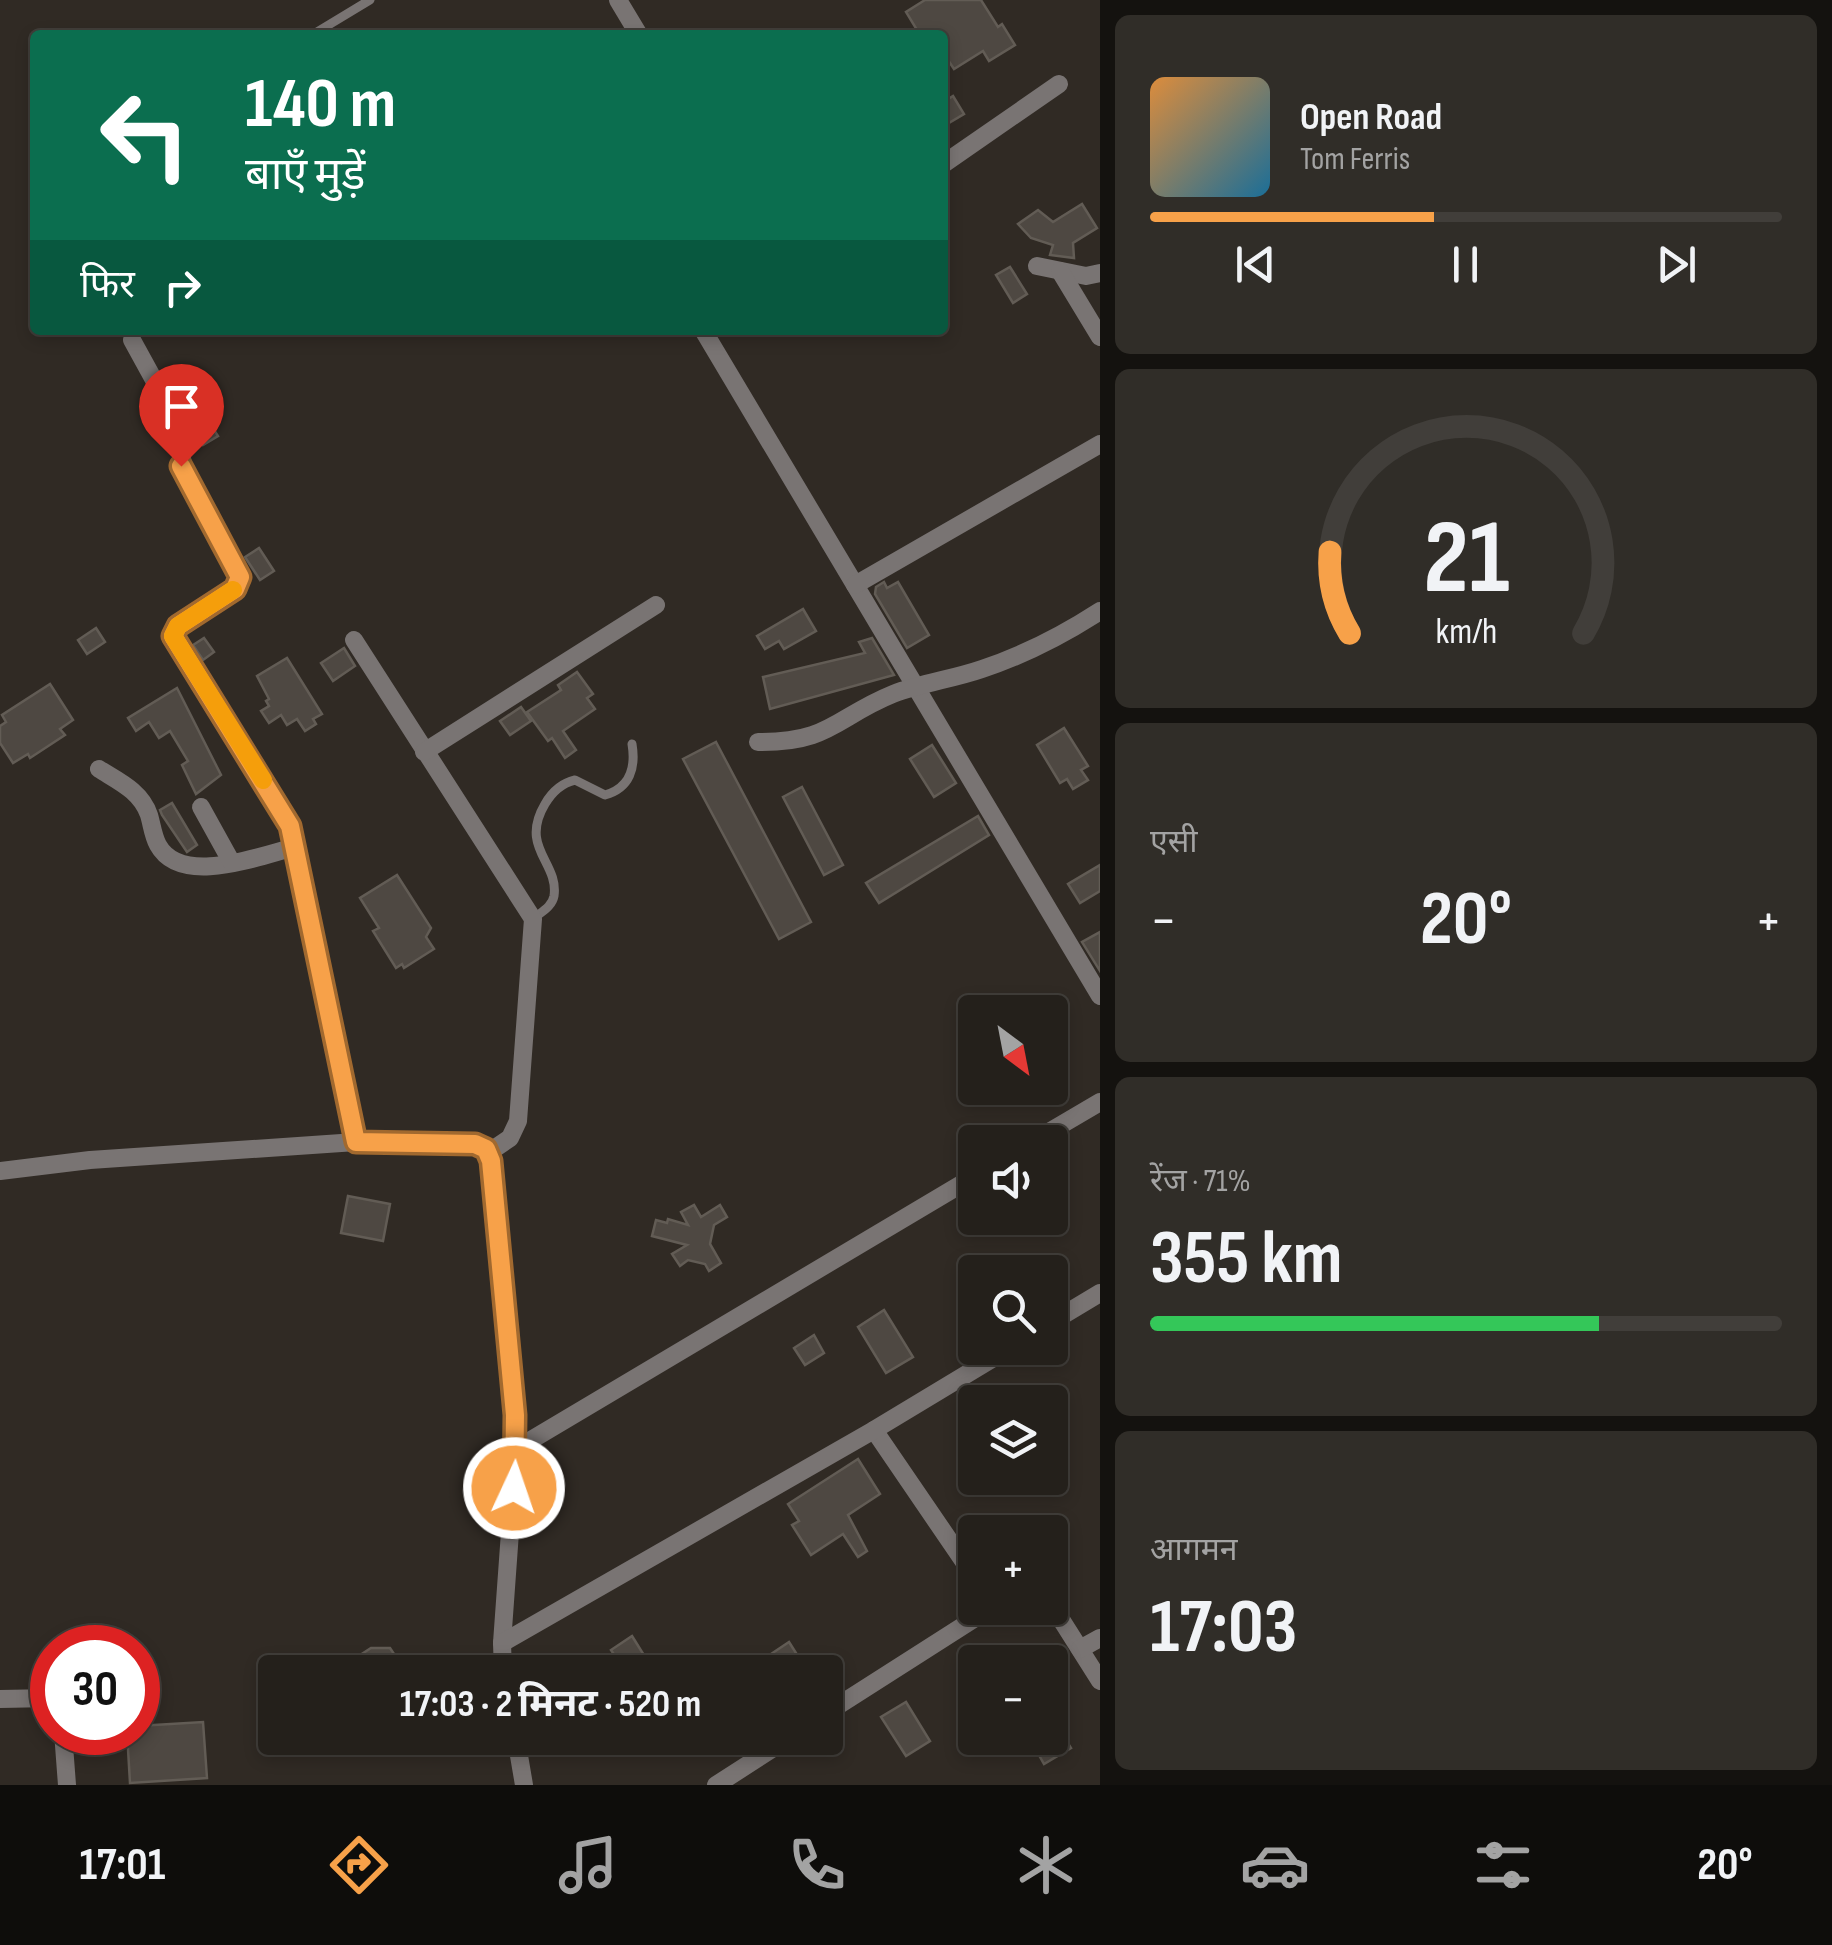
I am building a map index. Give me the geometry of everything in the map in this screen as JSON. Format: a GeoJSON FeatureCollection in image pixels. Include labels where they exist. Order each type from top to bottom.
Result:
{"type":"FeatureCollection","features":[{"type":"Feature","properties":{"kind":"street"},"geometry":{"type":"LineString","coordinates":[[618,0],[636,30]]}},
{"type":"Feature","properties":{"kind":"street"},"geometry":{"type":"LineString","coordinates":[[948,162],[1060,84]]}},
{"type":"Feature","properties":{"kind":"street"},"geometry":{"type":"LineString","coordinates":[[1037,266],[1086,276],[1100,273]]}},
{"type":"Feature","properties":{"kind":"street"},"geometry":{"type":"LineString","coordinates":[[1060,271],[1100,336]]}},
{"type":"Feature","properties":{"kind":"street"},"geometry":{"type":"LineString","coordinates":[[706,335],[1100,996]]}},
{"type":"Feature","properties":{"kind":"street"},"geometry":{"type":"LineString","coordinates":[[132,340],[177,422],[184,472],[240,577],[235,589],[178,626],[173,636],[284,814],[295,847],[356,1142]]}},
{"type":"Feature","properties":{"kind":"street"},"geometry":{"type":"LineString","coordinates":[[855,584],[1100,444]]}},
{"type":"Feature","properties":{"kind":"street"},"geometry":{"type":"LineString","coordinates":[[424,752],[656,604]]}},
{"type":"Feature","properties":{"kind":"street"},"geometry":{"type":"LineString","coordinates":[[758,742],[797,742],[817,736],[879,701],[1026,652],[1100,611]]}},
{"type":"Feature","properties":{"kind":"street"},"geometry":{"type":"LineString","coordinates":[[354,640],[533,919],[518,1121],[510,1138],[488,1152]]}},
{"type":"Feature","properties":{"kind":"street"},"geometry":{"type":"LineString","coordinates":[[99,769],[138,795],[148,812],[157,843],[177,864],[198,867],[232,863],[295,847]]}},
{"type":"Feature","properties":{"kind":"street"},"geometry":{"type":"LineString","coordinates":[[202,807],[232,863]]}},
{"type":"Feature","properties":{"kind":"street"},"geometry":{"type":"LineString","coordinates":[[1061,1125],[1100,1102]]}},
{"type":"Feature","properties":{"kind":"street"},"geometry":{"type":"LineString","coordinates":[[0,1172],[90,1160],[356,1142],[475,1144],[488,1152]]}},
{"type":"Feature","properties":{"kind":"street"},"geometry":{"type":"LineString","coordinates":[[488,1152],[516,1448],[503,1655]]}},
{"type":"Feature","properties":{"kind":"street"},"geometry":{"type":"LineString","coordinates":[[516,1448],[958,1186]]}},
{"type":"Feature","properties":{"kind":"street"},"geometry":{"type":"LineString","coordinates":[[1068,1312],[1100,1293]]}},
{"type":"Feature","properties":{"kind":"street"},"geometry":{"type":"LineString","coordinates":[[502,1643],[982,1365]]}},
{"type":"Feature","properties":{"kind":"street"},"geometry":{"type":"LineString","coordinates":[[874,1430],[958,1553]]}},
{"type":"Feature","properties":{"kind":"street"},"geometry":{"type":"LineString","coordinates":[[843,1703],[964,1625]]}},
{"type":"Feature","properties":{"kind":"street"},"geometry":{"type":"LineString","coordinates":[[1065,1625],[1100,1681]]}},
{"type":"Feature","properties":{"kind":"street"},"geometry":{"type":"LineString","coordinates":[[1080,1649],[1100,1638]]}},
{"type":"Feature","properties":{"kind":"street"},"geometry":{"type":"LineString","coordinates":[[0,1699],[30,1698]]}},
{"type":"Feature","properties":{"kind":"street"},"geometry":{"type":"LineString","coordinates":[[65,1755],[67,1785]]}},
{"type":"Feature","properties":{"kind":"street"},"geometry":{"type":"LineString","coordinates":[[519,1755],[524,1785]]}},
{"type":"Feature","properties":{"kind":"street"},"geometry":{"type":"LineString","coordinates":[[716,1785],[763,1755]]}},
{"type":"Feature","properties":{"kind":"lane"},"geometry":{"type":"LineString","coordinates":[[320,30],[370,0]]}},
{"type":"Feature","properties":{"kind":"lane"},"geometry":{"type":"LineString","coordinates":[[533,919],[550,906],[554,895],[536,838],[542,808],[556,790],[576,780],[605,795],[618,790],[633,769],[632,744]]}},
{"type":"Feature","properties":{"kind":"building"},"geometry":{"type":"Polygon","coordinates":[[[925,0],[981,0],[1015,45],[989,61],[983,51],[954,69],[948,60],[948,30],[917,30],[906,12],[925,0]]]}},
{"type":"Feature","properties":{"kind":"building"},"geometry":{"type":"Polygon","coordinates":[[[953,96],[964,114],[948,123],[948,99],[953,96]]]}},
{"type":"Feature","properties":{"kind":"building"},"geometry":{"type":"Polygon","coordinates":[[[1082,204],[1097,228],[1073,243],[1074,258],[1050,255],[1053,245],[1031,238],[1018,224],[1038,210],[1053,222],[1082,204]]]}},
{"type":"Feature","properties":{"kind":"building"},"geometry":{"type":"Polygon","coordinates":[[[1010,267],[1027,294],[1013,303],[996,275],[1010,267]]]}},
{"type":"Feature","properties":{"kind":"building"},"geometry":{"type":"Polygon","coordinates":[[[204,414],[218,436],[203,445],[190,423],[204,414]]]}},
{"type":"Feature","properties":{"kind":"building"},"geometry":{"type":"Polygon","coordinates":[[[259,548],[274,571],[260,580],[245,557],[259,548]]]}},
{"type":"Feature","properties":{"kind":"building"},"geometry":{"type":"Polygon","coordinates":[[[884,582],[887,588],[898,582],[929,635],[907,648],[875,594],[876,587],[884,582]]]}},
{"type":"Feature","properties":{"kind":"building"},"geometry":{"type":"Polygon","coordinates":[[[803,609],[816,631],[784,649],[779,641],[765,649],[757,636],[803,609]]]}},
{"type":"Feature","properties":{"kind":"building"},"geometry":{"type":"Polygon","coordinates":[[[96,628],[105,642],[87,654],[78,640],[96,628]]]}},
{"type":"Feature","properties":{"kind":"building"},"geometry":{"type":"Polygon","coordinates":[[[204,638],[214,652],[203,660],[193,645],[204,638]]]}},
{"type":"Feature","properties":{"kind":"building"},"geometry":{"type":"Polygon","coordinates":[[[872,638],[894,675],[770,709],[763,677],[865,653],[859,642],[872,638]]]}},
{"type":"Feature","properties":{"kind":"building"},"geometry":{"type":"Polygon","coordinates":[[[344,648],[355,666],[333,681],[321,663],[344,648]]]}},
{"type":"Feature","properties":{"kind":"building"},"geometry":{"type":"Polygon","coordinates":[[[287,658],[322,714],[305,731],[297,719],[287,725],[281,715],[269,723],[261,711],[269,706],[269,699],[257,676],[287,658]]]}},
{"type":"Feature","properties":{"kind":"building"},"geometry":{"type":"Polygon","coordinates":[[[577,672],[593,694],[587,698],[595,709],[563,731],[576,750],[565,758],[527,712],[561,690],[558,685],[577,672]]]}},
{"type":"Feature","properties":{"kind":"building"},"geometry":{"type":"Polygon","coordinates":[[[50,684],[73,720],[60,729],[65,735],[30,758],[28,754],[13,763],[0,743],[0,726],[6,722],[2,715],[50,684]]]}},
{"type":"Feature","properties":{"kind":"building"},"geometry":{"type":"Polygon","coordinates":[[[177,688],[221,775],[196,794],[182,765],[188,761],[170,731],[159,738],[149,722],[136,731],[128,718],[177,688]]]}},
{"type":"Feature","properties":{"kind":"building"},"geometry":{"type":"Polygon","coordinates":[[[521,707],[531,721],[510,735],[500,721],[521,707]]]}},
{"type":"Feature","properties":{"kind":"building"},"geometry":{"type":"Polygon","coordinates":[[[1064,728],[1088,766],[1081,770],[1088,780],[1073,789],[1067,779],[1060,783],[1037,745],[1064,728]]]}},
{"type":"Feature","properties":{"kind":"building"},"geometry":{"type":"Polygon","coordinates":[[[716,742],[811,922],[779,939],[683,759],[716,742]]]}},
{"type":"Feature","properties":{"kind":"building"},"geometry":{"type":"Polygon","coordinates":[[[932,745],[956,783],[934,797],[910,759],[932,745]]]}},
{"type":"Feature","properties":{"kind":"building"},"geometry":{"type":"Polygon","coordinates":[[[802,787],[843,865],[824,875],[783,797],[802,787]]]}},
{"type":"Feature","properties":{"kind":"building"},"geometry":{"type":"Polygon","coordinates":[[[172,803],[197,845],[187,852],[160,810],[172,803]]]}},
{"type":"Feature","properties":{"kind":"building"},"geometry":{"type":"Polygon","coordinates":[[[978,816],[989,835],[879,903],[866,883],[978,816]]]}},
{"type":"Feature","properties":{"kind":"building"},"geometry":{"type":"Polygon","coordinates":[[[1100,865],[1100,891],[1080,903],[1068,884],[1100,865]]]}},
{"type":"Feature","properties":{"kind":"building"},"geometry":{"type":"Polygon","coordinates":[[[397,875],[431,928],[426,937],[434,949],[404,968],[402,964],[396,968],[373,931],[379,928],[360,898],[397,875]]]}},
{"type":"Feature","properties":{"kind":"building"},"geometry":{"type":"Polygon","coordinates":[[[1100,932],[1100,971],[1082,942],[1100,932]]]}},
{"type":"Feature","properties":{"kind":"building"},"geometry":{"type":"Polygon","coordinates":[[[348,1196],[390,1204],[383,1241],[341,1233],[348,1196]]]}},
{"type":"Feature","properties":{"kind":"building"},"geometry":{"type":"Polygon","coordinates":[[[694,1205],[701,1217],[720,1205],[727,1217],[714,1225],[710,1244],[721,1263],[709,1271],[705,1264],[688,1260],[680,1266],[672,1254],[687,1245],[652,1236],[656,1220],[688,1225],[681,1212],[694,1205]]]}},
{"type":"Feature","properties":{"kind":"building"},"geometry":{"type":"Polygon","coordinates":[[[884,1310],[913,1357],[886,1373],[858,1327],[884,1310]]]}},
{"type":"Feature","properties":{"kind":"building"},"geometry":{"type":"Polygon","coordinates":[[[814,1335],[824,1353],[805,1365],[794,1348],[814,1335]]]}},
{"type":"Feature","properties":{"kind":"building"},"geometry":{"type":"Polygon","coordinates":[[[858,1459],[880,1494],[848,1515],[867,1551],[858,1557],[843,1534],[811,1555],[792,1525],[799,1521],[788,1504],[858,1459]]]}},
{"type":"Feature","properties":{"kind":"building"},"geometry":{"type":"Polygon","coordinates":[[[632,1636],[644,1655],[614,1655],[611,1650],[632,1636]]]}},
{"type":"Feature","properties":{"kind":"building"},"geometry":{"type":"Polygon","coordinates":[[[789,1642],[797,1655],[772,1655],[789,1642]]]}},
{"type":"Feature","properties":{"kind":"building"},"geometry":{"type":"Polygon","coordinates":[[[371,1648],[390,1648],[395,1655],[360,1655],[371,1648]]]}},
{"type":"Feature","properties":{"kind":"building"},"geometry":{"type":"Polygon","coordinates":[[[906,1702],[930,1741],[906,1756],[881,1717],[906,1702]]]}},
{"type":"Feature","properties":{"kind":"building"},"geometry":{"type":"Polygon","coordinates":[[[203,1722],[207,1778],[130,1783],[128,1755],[160,1755],[160,1725],[203,1722]]]}},
{"type":"Feature","properties":{"kind":"building"},"geometry":{"type":"Polygon","coordinates":[[[1039,1755],[1059,1755],[1044,1764],[1039,1755]]]}},
{"type":"Feature","properties":{"kind":"slow traffic"},"geometry":{"type":"LineString","coordinates":[[233,590],[178,626],[173,636],[263,780]]}},
{"type":"Feature","properties":{"kind":"route"},"geometry":{"type":"LineString","coordinates":[[181,466],[238,571],[240,582],[178,626],[173,636],[290,826],[356,1142],[475,1144],[486,1149],[491,1161],[515,1415],[514,1488]]}}]}
